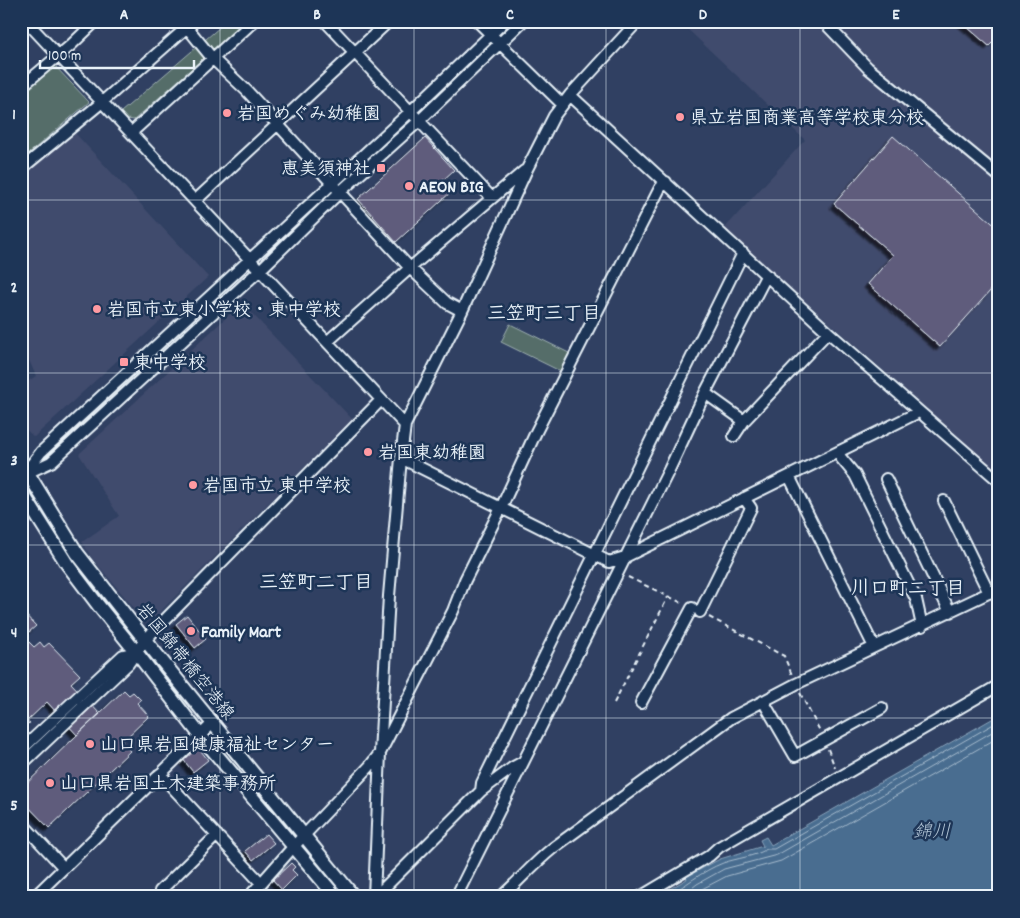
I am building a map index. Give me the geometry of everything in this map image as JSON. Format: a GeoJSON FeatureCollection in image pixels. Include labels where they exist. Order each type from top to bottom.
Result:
{"type":"FeatureCollection","features":[{"type":"Feature","properties":{"kind":"main road","name":"岩国錦帯橋空港線"},"geometry":{"type":"LineString","coordinates":[[23,471],[77,553],[145,640],[354,897]]}},
{"type":"Feature","properties":{"kind":"main road","name":"岩国錦帯橋空港線"},"geometry":{"type":"LineString","coordinates":[[21,491],[67,564],[200,735],[336,897]]}},
{"type":"Feature","properties":{"kind":"street"},"geometry":{"type":"LineString","coordinates":[[26,21],[58,57],[196,200],[405,425]]}},
{"type":"Feature","properties":{"kind":"street"},"geometry":{"type":"LineString","coordinates":[[21,87],[58,57],[96,21]]}},
{"type":"Feature","properties":{"kind":"street"},"geometry":{"type":"LineString","coordinates":[[132,132],[254,21]]}},
{"type":"Feature","properties":{"kind":"street"},"geometry":{"type":"LineString","coordinates":[[325,21],[492,197]]}},
{"type":"Feature","properties":{"kind":"street"},"geometry":{"type":"LineString","coordinates":[[196,200],[389,21]]}},
{"type":"Feature","properties":{"kind":"street"},"geometry":{"type":"LineString","coordinates":[[477,21],[562,104]]}},
{"type":"Feature","properties":{"kind":"street"},"geometry":{"type":"LineString","coordinates":[[23,471],[41,452],[250,258],[410,112],[505,21]]}},
{"type":"Feature","properties":{"kind":"street"},"geometry":{"type":"LineString","coordinates":[[23,471],[51,462],[260,269],[340,192],[419,121],[523,21]]}},
{"type":"Feature","properties":{"kind":"street"},"geometry":{"type":"LineString","coordinates":[[375,897],[380,753],[389,596],[405,425],[462,311],[527,169],[554,116],[562,104],[638,21]]}},
{"type":"Feature","properties":{"kind":"street"},"geometry":{"type":"LineString","coordinates":[[823,21],[868,68],[999,176]]}},
{"type":"Feature","properties":{"kind":"street"},"geometry":{"type":"LineString","coordinates":[[21,169],[101,102],[188,23],[212,58],[278,124],[410,268],[447,302],[462,311]]}},
{"type":"Feature","properties":{"kind":"street"},"geometry":{"type":"LineString","coordinates":[[570,95],[828,332],[999,481]]}},
{"type":"Feature","properties":{"kind":"street"},"geometry":{"type":"LineString","coordinates":[[327,342],[492,197],[527,169]]}},
{"type":"Feature","properties":{"kind":"street"},"geometry":{"type":"LineString","coordinates":[[249,897],[380,753],[454,611],[465,580],[536,432],[660,188],[666,182]]}},
{"type":"Feature","properties":{"kind":"street"},"geometry":{"type":"LineString","coordinates":[[481,791],[482,783],[743,253]]}},
{"type":"Feature","properties":{"kind":"street"},"geometry":{"type":"LineString","coordinates":[[456,897],[706,393],[764,280],[768,276]]}},
{"type":"Feature","properties":{"kind":"street"},"geometry":{"type":"LineString","coordinates":[[734,436],[744,421],[828,332]]}},
{"type":"Feature","properties":{"kind":"street"},"geometry":{"type":"LineString","coordinates":[[706,393],[744,421]]}},
{"type":"Feature","properties":{"kind":"street"},"geometry":{"type":"LineString","coordinates":[[21,765],[128,664],[145,640],[381,400]]}},
{"type":"Feature","properties":{"kind":"street"},"geometry":{"type":"LineString","coordinates":[[401,458],[609,562],[625,557],[915,414],[918,410]]}},
{"type":"Feature","properties":{"kind":"street"},"geometry":{"type":"LineString","coordinates":[[838,452],[855,475],[916,599],[922,626]]}},
{"type":"Feature","properties":{"kind":"street"},"geometry":{"type":"LineString","coordinates":[[789,476],[874,648]]}},
{"type":"Feature","properties":{"kind":"street"},"geometry":{"type":"LineString","coordinates":[[886,479],[950,612]]}},
{"type":"Feature","properties":{"kind":"street"},"geometry":{"type":"LineString","coordinates":[[641,703],[696,610],[751,508],[744,498]]}},
{"type":"Feature","properties":{"kind":"street"},"geometry":{"type":"LineString","coordinates":[[501,897],[553,848],[730,718],[796,684],[922,626],[994,590],[944,501]]}},
{"type":"Feature","properties":{"kind":"street"},"geometry":{"type":"LineString","coordinates":[[21,750],[122,655],[136,652]]}},
{"type":"Feature","properties":{"kind":"street"},"geometry":{"type":"LineString","coordinates":[[640,897],[710,856],[719,847],[999,686]]}},
{"type":"Feature","properties":{"kind":"street"},"geometry":{"type":"LineString","coordinates":[[763,701],[795,756],[882,708]]}},
{"type":"Feature","properties":{"kind":"street"},"geometry":{"type":"LineString","coordinates":[[34,897],[213,723]]}},
{"type":"Feature","properties":{"kind":"street"},"geometry":{"type":"LineString","coordinates":[[375,897],[481,791],[523,762]]}},
{"type":"Feature","properties":{"kind":"street"},"geometry":{"type":"LineString","coordinates":[[160,774],[261,883]]}},
{"type":"Feature","properties":{"kind":"street"},"geometry":{"type":"LineString","coordinates":[[21,822],[64,868]]}},
{"type":"Feature","properties":{"kind":"street"},"geometry":{"type":"LineString","coordinates":[[165,897],[160,891],[217,835]]}},
{"type":"Feature","properties":{"kind":"path"},"geometry":{"type":"LineString","coordinates":[[618,572],[784,656],[825,740],[839,777]]}},
{"type":"Feature","properties":{"kind":"path"},"geometry":{"type":"LineString","coordinates":[[614,703],[668,597]]}},
{"type":"Feature","properties":{"kind":"shaded area"},"geometry":{"type":"Polygon","coordinates":[[[679,21],[999,21],[999,473],[724,229],[805,140],[679,21]]]}},
{"type":"Feature","properties":{"kind":"shaded area","name":"岩国市立東小学校・東中学校"},"geometry":{"type":"Polygon","coordinates":[[[74,132],[208,277],[34,437],[21,425],[21,386],[36,376],[21,342],[21,179],[74,132]]]}},
{"type":"Feature","properties":{"kind":"shaded area","name":"岩国市立 東中学校"},"geometry":{"type":"Polygon","coordinates":[[[242,303],[352,419],[153,619],[143,619],[92,558],[82,542],[119,516],[79,454],[242,303]]]}},
{"type":"Feature","properties":{"kind":"green space"},"geometry":{"type":"Polygon","coordinates":[[[227,21],[245,21],[134,120],[127,119],[121,112],[227,21]]]}},
{"type":"Feature","properties":{"kind":"green space"},"geometry":{"type":"Polygon","coordinates":[[[55,66],[89,102],[21,160],[21,94],[55,66]]]}},
{"type":"Feature","properties":{"kind":"green space"},"geometry":{"type":"Polygon","coordinates":[[[510,324],[571,354],[562,372],[501,342],[510,324]]]}},
{"type":"Feature","properties":{"kind":"green space"},"geometry":{"type":"Polygon","coordinates":[[[214,732],[287,824],[285,824],[213,735],[214,732]]]}},
{"type":"Feature","properties":{"kind":"water","name":"錦川"},"geometry":{"type":"Polygon","coordinates":[[[999,715],[999,897],[656,897],[687,879],[686,877],[720,859],[763,846],[760,840],[766,837],[771,845],[999,715]]]}},
{"type":"Feature","properties":{"kind":"building"},"geometry":{"type":"Polygon","coordinates":[[[960,21],[999,21],[999,36],[989,46],[960,21]]]}},
{"type":"Feature","properties":{"kind":"building"},"geometry":{"type":"Polygon","coordinates":[[[893,136],[999,229],[999,281],[940,347],[868,284],[893,255],[834,204],[893,136]]]}},
{"type":"Feature","properties":{"kind":"building","name":"AEON BIG"},"geometry":{"type":"Polygon","coordinates":[[[425,138],[454,170],[442,181],[452,191],[396,242],[358,199],[425,138]]]}},
{"type":"Feature","properties":{"kind":"building"},"geometry":{"type":"Polygon","coordinates":[[[21,610],[36,626],[29,632],[26,628],[21,632],[21,610]]]}},
{"type":"Feature","properties":{"kind":"building","name":"Family Mart"},"geometry":{"type":"Polygon","coordinates":[[[187,615],[206,639],[195,648],[176,624],[187,615]]]}},
{"type":"Feature","properties":{"kind":"building"},"geometry":{"type":"Polygon","coordinates":[[[21,634],[34,647],[40,642],[44,647],[49,643],[80,675],[71,683],[100,714],[77,735],[47,702],[27,721],[30,723],[21,726],[21,634]]]}},
{"type":"Feature","properties":{"kind":"building"},"geometry":{"type":"Polygon","coordinates":[[[124,690],[129,695],[133,692],[141,700],[137,703],[149,716],[122,742],[130,751],[49,828],[21,799],[21,791],[124,690]]]}},
{"type":"Feature","properties":{"kind":"building"},"geometry":{"type":"Polygon","coordinates":[[[197,746],[208,760],[193,772],[182,758],[197,746]]]}},
{"type":"Feature","properties":{"kind":"building"},"geometry":{"type":"Polygon","coordinates":[[[266,834],[274,843],[253,860],[245,851],[266,834]]]}},
{"type":"Feature","properties":{"kind":"building"},"geometry":{"type":"Polygon","coordinates":[[[291,863],[295,867],[292,870],[297,875],[282,890],[273,880],[291,863]]]}},
{"type":"Feature","properties":{"kind":"place","name":"岩国めぐみ幼稚園"},"geometry":{"type":"Point","coordinates":[227,113]}},
{"type":"Feature","properties":{"kind":"place","name":"県立岩国商業高等学校東分校"},"geometry":{"type":"Point","coordinates":[680,117]}},
{"type":"Feature","properties":{"kind":"place","name":"恵美須神社"},"geometry":{"type":"Point","coordinates":[381,168]}},
{"type":"Feature","properties":{"kind":"place","name":"AEON BIG"},"geometry":{"type":"Point","coordinates":[409,186]}},
{"type":"Feature","properties":{"kind":"place","name":"岩国市立東小学校・東中学校"},"geometry":{"type":"Point","coordinates":[97,309]}},
{"type":"Feature","properties":{"kind":"place","name":"東中学校"},"geometry":{"type":"Point","coordinates":[124,362]}},
{"type":"Feature","properties":{"kind":"place","name":"岩国東幼稚園"},"geometry":{"type":"Point","coordinates":[368,452]}},
{"type":"Feature","properties":{"kind":"place","name":"岩国市立 東中学校"},"geometry":{"type":"Point","coordinates":[193,485]}},
{"type":"Feature","properties":{"kind":"place","name":"Family Mart"},"geometry":{"type":"Point","coordinates":[191,631]}},
{"type":"Feature","properties":{"kind":"place","name":"山口県岩国健康福祉センター"},"geometry":{"type":"Point","coordinates":[90,744]}},
{"type":"Feature","properties":{"kind":"place","name":"山口県岩国土木建築事務所"},"geometry":{"type":"Point","coordinates":[50,783]}},
{"type":"Feature","properties":{"kind":"district","name":"三笠町三丁目"},"geometry":{"type":"Point","coordinates":[544,312]}},
{"type":"Feature","properties":{"kind":"district","name":"三笠町二丁目"},"geometry":{"type":"Point","coordinates":[316,581]}},
{"type":"Feature","properties":{"kind":"district","name":"川口町二丁目"},"geometry":{"type":"Point","coordinates":[908,587]}}]}
